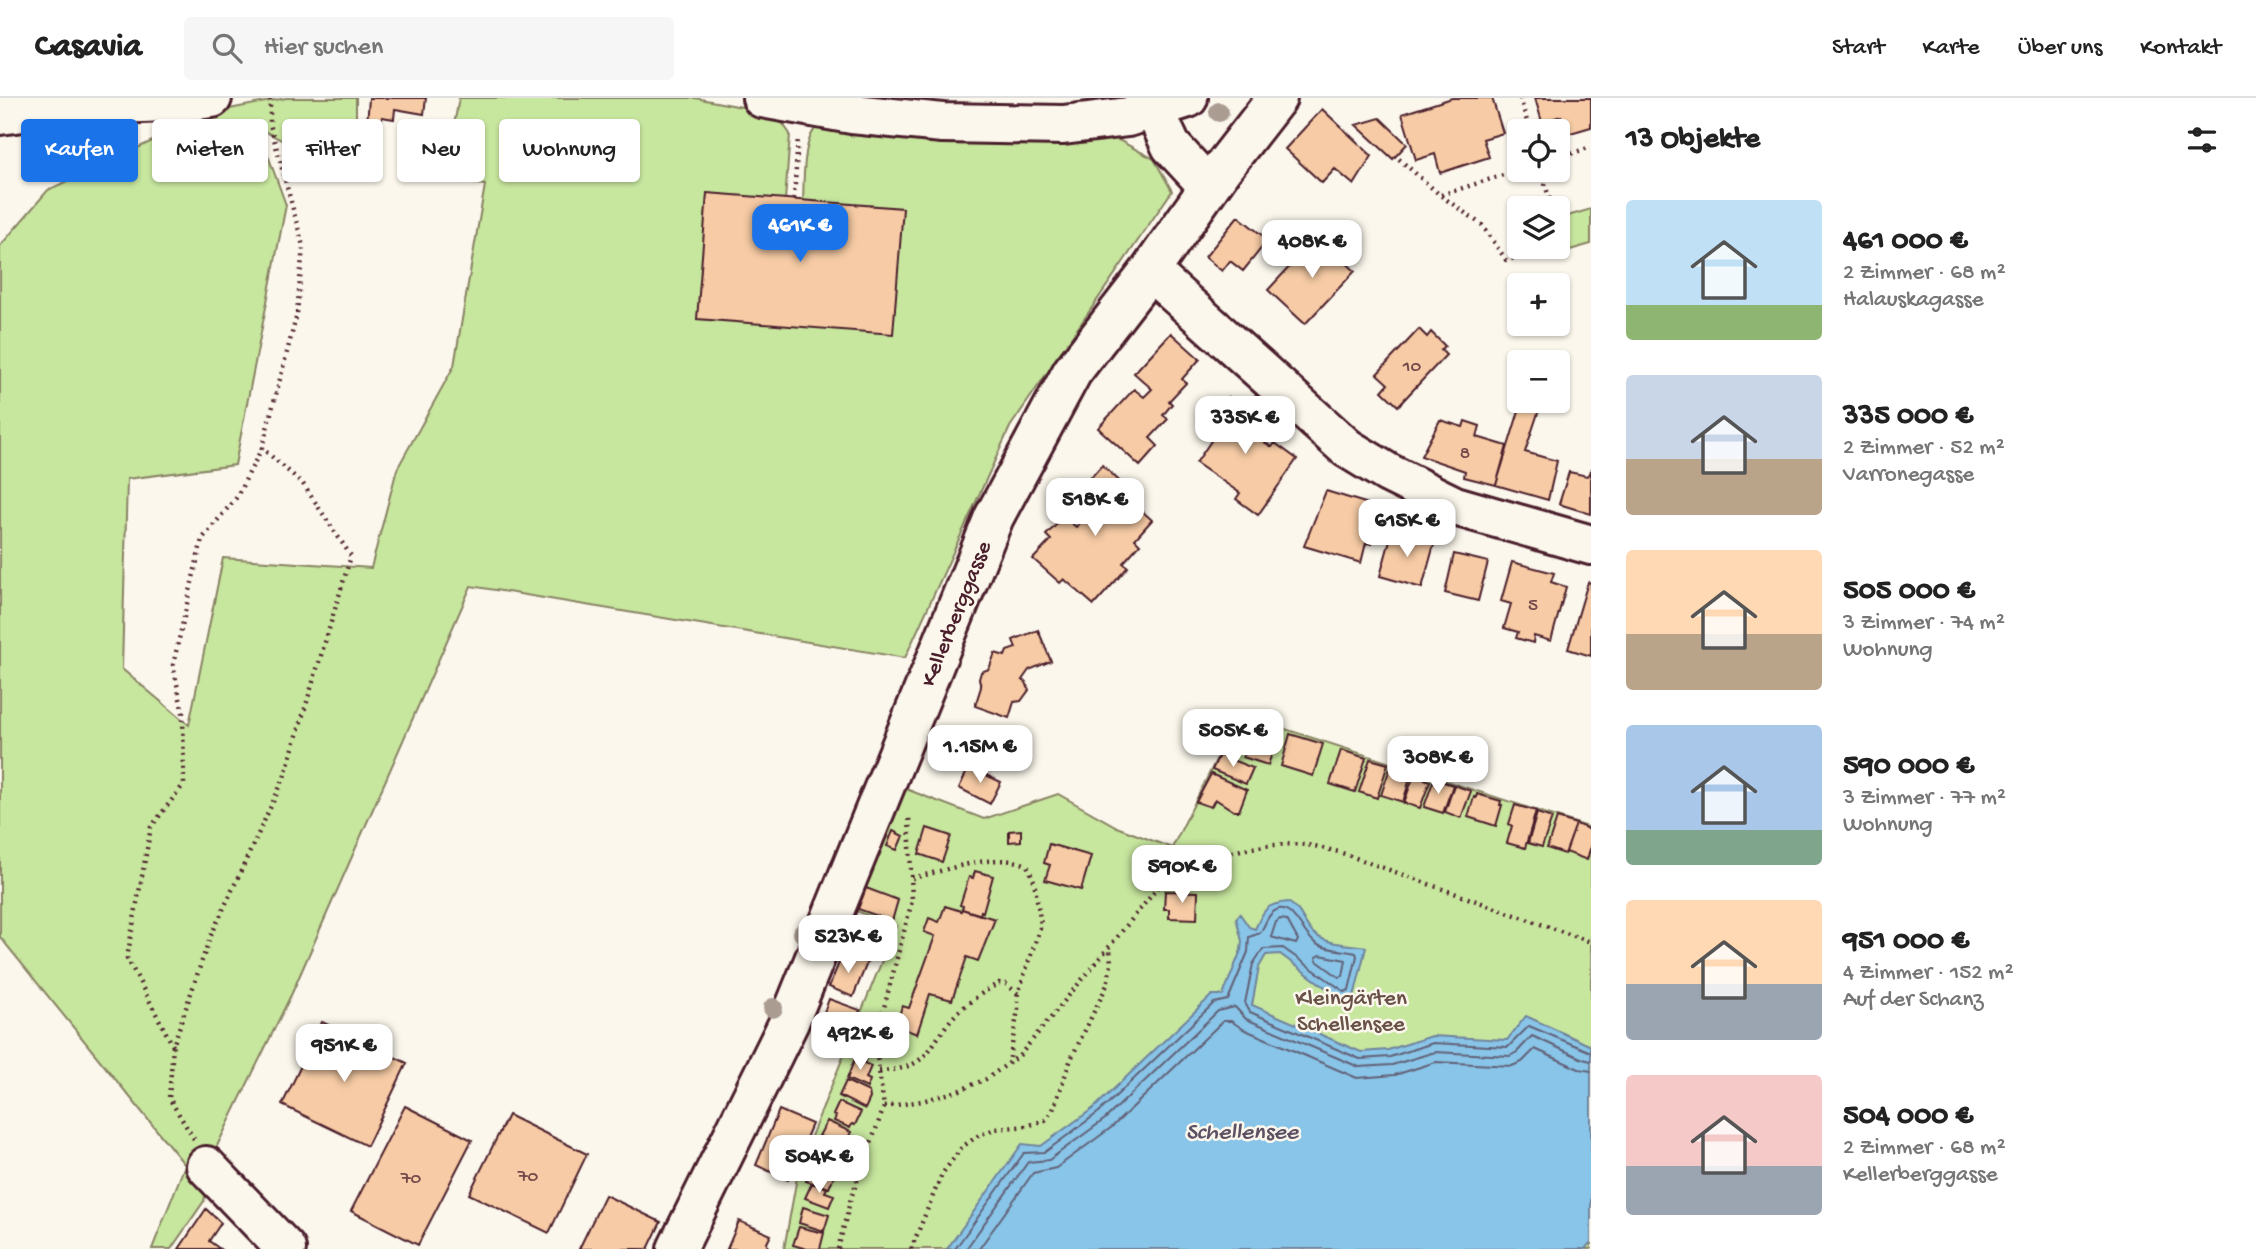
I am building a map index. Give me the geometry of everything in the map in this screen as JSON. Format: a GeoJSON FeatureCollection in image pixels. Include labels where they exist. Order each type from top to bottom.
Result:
{"type":"FeatureCollection","features":[{"type":"Feature","properties":{"kind":"street"},"geometry":{"type":"LineString","coordinates":[[0,115],[71,106],[212,98]]}},
{"type":"Feature","properties":{"kind":"street"},"geometry":{"type":"LineString","coordinates":[[762,98],[852,114],[943,123],[1063,125],[1128,117],[1171,104],[1171,146],[1209,187]]}},
{"type":"Feature","properties":{"kind":"street","name":"Kellerberggasse"},"geometry":{"type":"LineString","coordinates":[[677,1249],[789,1022],[994,517],[1072,372],[1277,98]]}},
{"type":"Feature","properties":{"kind":"street"},"geometry":{"type":"LineString","coordinates":[[1150,271],[1347,448],[1388,473],[1455,506],[1591,545]]}},
{"type":"Feature","properties":{"kind":"street"},"geometry":{"type":"LineString","coordinates":[[210,1170],[286,1249]]}},
{"type":"Feature","properties":{"kind":"path"},"geometry":{"type":"LineString","coordinates":[[173,1046],[127,958],[151,827],[184,784],[183,713],[173,665],[202,539],[236,498],[262,448],[297,314],[303,246],[270,124],[270,98]]}},
{"type":"Feature","properties":{"kind":"path"},"geometry":{"type":"LineString","coordinates":[[1520,98],[1526,119]]}},
{"type":"Feature","properties":{"kind":"path"},"geometry":{"type":"LineString","coordinates":[[794,199],[798,133]]}},
{"type":"Feature","properties":{"kind":"path"},"geometry":{"type":"LineString","coordinates":[[1570,154],[1591,147]]}},
{"type":"Feature","properties":{"kind":"path"},"geometry":{"type":"LineString","coordinates":[[1399,159],[1440,195],[1482,225],[1506,260],[1511,259]]}},
{"type":"Feature","properties":{"kind":"path"},"geometry":{"type":"LineString","coordinates":[[1440,195],[1507,174]]}},
{"type":"Feature","properties":{"kind":"path"},"geometry":{"type":"LineString","coordinates":[[210,1170],[213,1161],[195,1140],[169,1098],[173,1046],[209,940],[284,778],[351,556],[303,484],[262,448]]}},
{"type":"Feature","properties":{"kind":"path"},"geometry":{"type":"LineString","coordinates":[[838,1249],[851,1198],[884,1107],[875,1042],[905,936],[912,901],[908,803],[881,791]]}},
{"type":"Feature","properties":{"kind":"path"},"geometry":{"type":"LineString","coordinates":[[884,1107],[922,1101],[958,1091],[986,1079],[1019,1056],[1160,885],[1182,870],[1213,858],[1253,848],[1307,845],[1339,852],[1591,942]]}},
{"type":"Feature","properties":{"kind":"path"},"geometry":{"type":"LineString","coordinates":[[912,878],[997,859],[1027,864],[1034,881],[1041,925],[1018,994],[1009,1063]]}},
{"type":"Feature","properties":{"kind":"path"},"geometry":{"type":"LineString","coordinates":[[911,1249],[942,1174],[962,1147],[979,1135],[995,1129],[1027,1126],[1045,1120],[1053,1110],[1071,1059],[1107,985],[1111,965],[1110,947]]}},
{"type":"Feature","properties":{"kind":"path"},"geometry":{"type":"LineString","coordinates":[[879,1071],[912,1066],[928,1054],[958,1012],[999,983],[1006,984],[1018,994]]}},
{"type":"Feature","properties":{"kind":"green space"},"geometry":{"type":"Polygon","coordinates":[[[286,98],[356,98],[356,119],[282,119],[282,140],[268,133],[268,119],[199,119],[214,112],[286,98]]]}},
{"type":"Feature","properties":{"kind":"green space"},"geometry":{"type":"Polygon","coordinates":[[[459,98],[695,98],[763,111],[781,121],[790,134],[785,201],[803,203],[806,151],[817,127],[843,132],[947,138],[1113,137],[1154,159],[1172,191],[1010,427],[905,658],[471,586],[292,993],[214,1152],[204,1201],[171,1249],[152,1249],[185,1165],[0,937],[0,246],[48,190],[65,182],[138,182],[138,148],[152,141],[152,182],[268,182],[268,156],[286,205],[235,465],[127,479],[122,669],[189,725],[223,558],[371,568],[397,469],[454,366],[485,185],[464,182],[485,182],[485,119],[455,119],[459,98]]]}},
{"type":"Feature","properties":{"kind":"green space"},"geometry":{"type":"Polygon","coordinates":[[[1591,209],[1591,244],[1570,250],[1570,215],[1591,209]]]}},
{"type":"Feature","properties":{"kind":"green space","name":"Kleingärten Schellensee"},"geometry":{"type":"Polygon","coordinates":[[[1239,714],[1591,828],[1591,1249],[784,1249],[799,1166],[896,926],[856,911],[906,789],[984,819],[1058,794],[1119,828],[1172,848],[1239,714]]]}},
{"type":"Feature","properties":{"kind":"water","name":"Schellensee"},"geometry":{"type":"Polygon","coordinates":[[[1288,902],[1297,909],[1317,936],[1330,942],[1366,947],[1354,997],[1344,1001],[1280,954],[1266,955],[1259,967],[1252,1005],[1361,1052],[1388,1050],[1432,1036],[1507,1040],[1526,1016],[1591,1046],[1591,1242],[1585,1249],[947,1249],[1022,1144],[1041,1146],[1095,1107],[1212,995],[1223,995],[1241,950],[1242,941],[1236,918],[1240,914],[1249,927],[1255,929],[1266,909],[1274,904],[1288,902]]]}},
{"type":"Feature","properties":{"kind":"building"},"geometry":{"type":"Polygon","coordinates":[[[369,98],[426,98],[424,114],[395,109],[394,119],[367,119],[369,98]]]}},
{"type":"Feature","properties":{"kind":"building"},"geometry":{"type":"Polygon","coordinates":[[[1452,98],[1492,98],[1503,133],[1483,139],[1489,157],[1440,173],[1435,154],[1416,160],[1402,114],[1452,98]]]}},
{"type":"Feature","properties":{"kind":"building"},"geometry":{"type":"Polygon","coordinates":[[[1535,98],[1591,98],[1591,127],[1570,133],[1570,119],[1562,119],[1561,116],[1541,119],[1535,98]]]}},
{"type":"Feature","properties":{"kind":"building"},"geometry":{"type":"Polygon","coordinates":[[[1322,109],[1372,156],[1354,185],[1335,169],[1322,183],[1285,149],[1322,109]]]}},
{"type":"Feature","properties":{"kind":"building"},"geometry":{"type":"Polygon","coordinates":[[[1380,118],[1407,144],[1393,159],[1356,125],[1380,118]]]}},
{"type":"Feature","properties":{"kind":"building"},"geometry":{"type":"Polygon","coordinates":[[[707,193],[903,208],[893,334],[697,319],[707,193]]]}},
{"type":"Feature","properties":{"kind":"building"},"geometry":{"type":"Polygon","coordinates":[[[1238,216],[1268,240],[1243,271],[1230,261],[1222,271],[1205,257],[1238,216]]]}},
{"type":"Feature","properties":{"kind":"building"},"geometry":{"type":"Polygon","coordinates":[[[1318,236],[1355,271],[1305,324],[1268,290],[1318,236]]]}},
{"type":"Feature","properties":{"kind":"building"},"geometry":{"type":"Polygon","coordinates":[[[1419,329],[1427,337],[1431,332],[1445,346],[1441,350],[1446,355],[1398,406],[1382,391],[1388,384],[1377,374],[1419,329]]]}},
{"type":"Feature","properties":{"kind":"building"},"geometry":{"type":"Polygon","coordinates":[[[1171,333],[1200,359],[1182,379],[1186,383],[1169,401],[1172,404],[1163,415],[1168,419],[1150,438],[1158,446],[1140,466],[1098,428],[1134,389],[1144,397],[1152,389],[1134,373],[1171,333]]]}},
{"type":"Feature","properties":{"kind":"building"},"geometry":{"type":"Polygon","coordinates":[[[1229,397],[1273,428],[1264,442],[1272,447],[1275,443],[1297,459],[1258,515],[1236,499],[1240,493],[1196,463],[1215,435],[1206,429],[1229,397]]]}},
{"type":"Feature","properties":{"kind":"building"},"geometry":{"type":"Polygon","coordinates":[[[1518,413],[1538,413],[1525,452],[1557,461],[1548,500],[1496,485],[1518,413]]]}},
{"type":"Feature","properties":{"kind":"building"},"geometry":{"type":"Polygon","coordinates":[[[1440,420],[1463,427],[1465,421],[1480,426],[1477,437],[1507,446],[1496,485],[1464,477],[1465,471],[1421,456],[1440,420]]]}},
{"type":"Feature","properties":{"kind":"building"},"geometry":{"type":"Polygon","coordinates":[[[1102,465],[1128,489],[1123,494],[1152,520],[1135,539],[1140,544],[1123,563],[1128,567],[1094,605],[1064,579],[1060,583],[1033,559],[1051,540],[1046,535],[1064,517],[1076,527],[1084,519],[1067,504],[1102,465]]]}},
{"type":"Feature","properties":{"kind":"building"},"geometry":{"type":"Polygon","coordinates":[[[1591,470],[1591,514],[1559,504],[1569,472],[1587,476],[1591,470]]]}},
{"type":"Feature","properties":{"kind":"building"},"geometry":{"type":"Polygon","coordinates":[[[1326,491],[1375,506],[1371,524],[1377,526],[1372,544],[1366,543],[1361,563],[1304,546],[1326,491]]]}},
{"type":"Feature","properties":{"kind":"building"},"geometry":{"type":"Polygon","coordinates":[[[1393,529],[1435,541],[1422,588],[1380,576],[1393,529]]]}},
{"type":"Feature","properties":{"kind":"building"},"geometry":{"type":"Polygon","coordinates":[[[1454,554],[1488,562],[1478,601],[1445,593],[1454,554]]]}},
{"type":"Feature","properties":{"kind":"building"},"geometry":{"type":"Polygon","coordinates":[[[1512,562],[1554,573],[1551,582],[1566,587],[1551,641],[1534,636],[1533,643],[1516,638],[1518,632],[1504,628],[1511,604],[1501,601],[1512,562]]]}},
{"type":"Feature","properties":{"kind":"building"},"geometry":{"type":"Polygon","coordinates":[[[1588,582],[1591,583],[1591,656],[1568,649],[1588,582]]]}},
{"type":"Feature","properties":{"kind":"building"},"geometry":{"type":"Polygon","coordinates":[[[1038,630],[1051,661],[1029,670],[1022,680],[1026,682],[1029,690],[1021,701],[1014,702],[1009,718],[975,706],[981,687],[981,672],[989,669],[995,653],[1005,656],[1007,651],[1016,648],[1013,640],[1038,630]]]}},
{"type":"Feature","properties":{"kind":"building"},"geometry":{"type":"Polygon","coordinates":[[[1255,722],[1280,730],[1268,765],[1243,757],[1255,722]]]}},
{"type":"Feature","properties":{"kind":"building"},"geometry":{"type":"Polygon","coordinates":[[[1290,734],[1323,744],[1313,776],[1281,766],[1290,734]]]}},
{"type":"Feature","properties":{"kind":"building"},"geometry":{"type":"Polygon","coordinates":[[[1341,750],[1366,758],[1355,792],[1330,784],[1341,750]]]}},
{"type":"Feature","properties":{"kind":"building"},"geometry":{"type":"Polygon","coordinates":[[[1219,755],[1253,768],[1246,784],[1212,770],[1219,755]]]}},
{"type":"Feature","properties":{"kind":"building"},"geometry":{"type":"Polygon","coordinates":[[[1370,759],[1388,764],[1377,798],[1359,792],[1370,759]]]}},
{"type":"Feature","properties":{"kind":"building"},"geometry":{"type":"Polygon","coordinates":[[[1391,765],[1412,772],[1403,802],[1381,795],[1391,765]]]}},
{"type":"Feature","properties":{"kind":"building"},"geometry":{"type":"Polygon","coordinates":[[[969,767],[1001,782],[990,804],[959,788],[969,767]]]}},
{"type":"Feature","properties":{"kind":"building"},"geometry":{"type":"Polygon","coordinates":[[[1211,774],[1247,790],[1239,811],[1234,811],[1215,799],[1211,807],[1196,802],[1211,774]]]}},
{"type":"Feature","properties":{"kind":"building"},"geometry":{"type":"Polygon","coordinates":[[[1414,775],[1430,781],[1420,808],[1404,803],[1414,775]]]}},
{"type":"Feature","properties":{"kind":"building"},"geometry":{"type":"Polygon","coordinates":[[[1434,779],[1453,785],[1443,813],[1424,807],[1434,779]]]}},
{"type":"Feature","properties":{"kind":"building"},"geometry":{"type":"Polygon","coordinates":[[[1454,785],[1471,791],[1461,818],[1445,812],[1454,785]]]}},
{"type":"Feature","properties":{"kind":"building"},"geometry":{"type":"Polygon","coordinates":[[[1477,794],[1501,801],[1496,826],[1468,817],[1477,794]]]}},
{"type":"Feature","properties":{"kind":"building"},"geometry":{"type":"Polygon","coordinates":[[[1515,805],[1536,811],[1525,848],[1507,843],[1515,805]]]}},
{"type":"Feature","properties":{"kind":"building"},"geometry":{"type":"Polygon","coordinates":[[[1537,813],[1552,818],[1542,847],[1528,843],[1537,813]]]}},
{"type":"Feature","properties":{"kind":"building"},"geometry":{"type":"Polygon","coordinates":[[[1557,818],[1576,824],[1565,854],[1547,848],[1557,818]]]}},
{"type":"Feature","properties":{"kind":"building"},"geometry":{"type":"Polygon","coordinates":[[[1576,824],[1591,830],[1587,860],[1566,852],[1576,824]]]}},
{"type":"Feature","properties":{"kind":"building"},"geometry":{"type":"Polygon","coordinates":[[[927,828],[951,836],[942,862],[919,854],[927,828]]]}},
{"type":"Feature","properties":{"kind":"building"},"geometry":{"type":"Polygon","coordinates":[[[1021,830],[1021,841],[1009,842],[1009,831],[1021,830]]]}},
{"type":"Feature","properties":{"kind":"building"},"geometry":{"type":"Polygon","coordinates":[[[893,831],[903,836],[897,850],[887,846],[893,831]]]}},
{"type":"Feature","properties":{"kind":"building"},"geometry":{"type":"Polygon","coordinates":[[[1049,844],[1091,856],[1081,890],[1045,880],[1050,865],[1044,863],[1049,844]]]}},
{"type":"Feature","properties":{"kind":"building"},"geometry":{"type":"Polygon","coordinates":[[[975,871],[993,876],[980,915],[962,909],[963,906],[960,905],[969,877],[973,878],[975,871]]]}},
{"type":"Feature","properties":{"kind":"building"},"geometry":{"type":"Polygon","coordinates":[[[866,888],[898,900],[892,921],[858,909],[866,888]]]}},
{"type":"Feature","properties":{"kind":"building"},"geometry":{"type":"Polygon","coordinates":[[[1165,891],[1198,892],[1197,919],[1169,918],[1169,909],[1164,909],[1165,891]]]}},
{"type":"Feature","properties":{"kind":"building"},"geometry":{"type":"Polygon","coordinates":[[[945,906],[995,919],[978,961],[967,957],[952,1000],[930,994],[917,1034],[896,1026],[902,1006],[909,1008],[935,936],[924,932],[929,918],[939,922],[945,906]]]}},
{"type":"Feature","properties":{"kind":"building"},"geometry":{"type":"Polygon","coordinates":[[[843,953],[867,963],[853,997],[829,987],[843,953]]]}},
{"type":"Feature","properties":{"kind":"building"},"geometry":{"type":"Polygon","coordinates":[[[829,999],[860,1010],[855,1026],[823,1015],[829,999]]]}},
{"type":"Feature","properties":{"kind":"building"},"geometry":{"type":"Polygon","coordinates":[[[322,1022],[407,1063],[367,1146],[282,1105],[322,1022]]]}},
{"type":"Feature","properties":{"kind":"building"},"geometry":{"type":"Polygon","coordinates":[[[857,1053],[866,1058],[864,1063],[871,1066],[866,1078],[870,1080],[867,1088],[847,1079],[857,1053]]]}},
{"type":"Feature","properties":{"kind":"building"},"geometry":{"type":"Polygon","coordinates":[[[846,1081],[869,1092],[870,1098],[865,1109],[839,1096],[846,1081]]]}},
{"type":"Feature","properties":{"kind":"building"},"geometry":{"type":"Polygon","coordinates":[[[839,1102],[861,1112],[855,1125],[852,1124],[850,1128],[834,1121],[836,1116],[833,1115],[839,1102]]]}},
{"type":"Feature","properties":{"kind":"building"},"geometry":{"type":"Polygon","coordinates":[[[405,1106],[472,1140],[418,1245],[351,1211],[405,1106]]]}},
{"type":"Feature","properties":{"kind":"building"},"geometry":{"type":"Polygon","coordinates":[[[779,1110],[812,1124],[788,1180],[756,1165],[779,1110]]]}},
{"type":"Feature","properties":{"kind":"building"},"geometry":{"type":"Polygon","coordinates":[[[508,1115],[587,1154],[549,1233],[469,1194],[508,1115]]]}},
{"type":"Feature","properties":{"kind":"building"},"geometry":{"type":"Polygon","coordinates":[[[827,1121],[851,1132],[844,1147],[819,1136],[827,1121]]]}},
{"type":"Feature","properties":{"kind":"building"},"geometry":{"type":"Polygon","coordinates":[[[816,1141],[840,1150],[833,1167],[810,1158],[816,1141]]]}},
{"type":"Feature","properties":{"kind":"building"},"geometry":{"type":"Polygon","coordinates":[[[814,1160],[837,1168],[829,1188],[806,1181],[814,1160]]]}},
{"type":"Feature","properties":{"kind":"building"},"geometry":{"type":"Polygon","coordinates":[[[812,1183],[827,1188],[825,1192],[834,1195],[829,1207],[805,1198],[812,1183]]]}},
{"type":"Feature","properties":{"kind":"building"},"geometry":{"type":"Polygon","coordinates":[[[605,1195],[661,1222],[648,1249],[579,1249],[605,1195]]]}},
{"type":"Feature","properties":{"kind":"building"},"geometry":{"type":"Polygon","coordinates":[[[803,1207],[829,1215],[824,1231],[799,1223],[803,1207]]]}},
{"type":"Feature","properties":{"kind":"building"},"geometry":{"type":"Polygon","coordinates":[[[206,1209],[221,1223],[209,1241],[220,1249],[179,1249],[206,1209]]]}},
{"type":"Feature","properties":{"kind":"building"},"geometry":{"type":"Polygon","coordinates":[[[739,1221],[771,1235],[767,1243],[768,1249],[727,1249],[739,1221]]]}},
{"type":"Feature","properties":{"kind":"building"},"geometry":{"type":"Polygon","coordinates":[[[799,1227],[824,1233],[820,1249],[793,1245],[799,1227]]]}}]}
